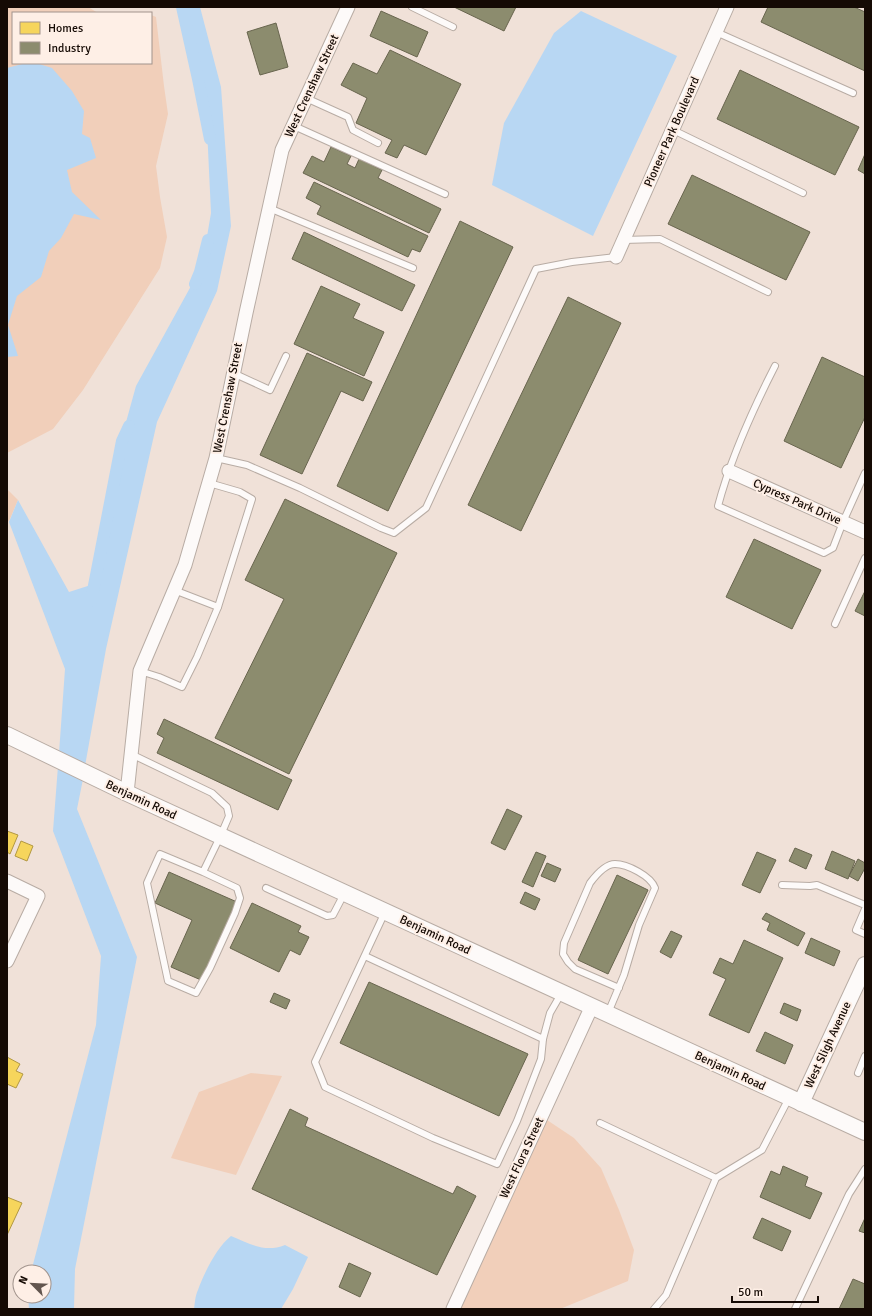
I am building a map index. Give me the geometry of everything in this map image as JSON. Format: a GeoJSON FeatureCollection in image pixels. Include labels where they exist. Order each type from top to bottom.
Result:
{"type":"FeatureCollection","features":[{"type":"Feature","properties":{"kind":"street","name":"West Crenshaw Street"},"geometry":{"type":"LineString","coordinates":[[127,793],[140,671],[185,565],[216,458],[282,150],[348,7]]}},
{"type":"Feature","properties":{"kind":"street","name":"Pioneer Park Boulevard"},"geometry":{"type":"LineString","coordinates":[[616,257],[727,7]]}},
{"type":"Feature","properties":{"kind":"street","name":"Cypress Park Drive"},"geometry":{"type":"LineString","coordinates":[[729,472],[865,532]]}},
{"type":"Feature","properties":{"kind":"street","name":"Benjamin Road"},"geometry":{"type":"LineString","coordinates":[[7,735],[127,793],[344,894],[865,1132]]}},
{"type":"Feature","properties":{"kind":"street"},"geometry":{"type":"LineString","coordinates":[[7,881],[38,896],[7,961]]}},
{"type":"Feature","properties":{"kind":"street","name":"West Sligh Avenue"},"geometry":{"type":"LineString","coordinates":[[795,1100],[865,965]]}},
{"type":"Feature","properties":{"kind":"street","name":"West Flora Street"},"geometry":{"type":"LineString","coordinates":[[453,1309],[591,1008]]}},
{"type":"Feature","properties":{"kind":"lane"},"geometry":{"type":"LineString","coordinates":[[412,7],[453,27]]}},
{"type":"Feature","properties":{"kind":"lane"},"geometry":{"type":"LineString","coordinates":[[716,32],[853,93]]}},
{"type":"Feature","properties":{"kind":"lane"},"geometry":{"type":"LineString","coordinates":[[306,98],[348,117],[353,130],[378,143]]}},
{"type":"Feature","properties":{"kind":"lane"},"geometry":{"type":"LineString","coordinates":[[294,126],[444,194]]}},
{"type":"Feature","properties":{"kind":"lane"},"geometry":{"type":"LineString","coordinates":[[673,130],[803,193]]}},
{"type":"Feature","properties":{"kind":"lane"},"geometry":{"type":"LineString","coordinates":[[269,208],[413,268]]}},
{"type":"Feature","properties":{"kind":"lane"},"geometry":{"type":"LineString","coordinates":[[623,240],[660,239],[768,292]]}},
{"type":"Feature","properties":{"kind":"lane"},"geometry":{"type":"LineString","coordinates":[[216,458],[247,465],[300,488],[394,533],[426,508],[536,269],[572,262],[616,257]]}},
{"type":"Feature","properties":{"kind":"lane"},"geometry":{"type":"LineString","coordinates":[[234,373],[270,390],[286,356]]}},
{"type":"Feature","properties":{"kind":"lane"},"geometry":{"type":"LineString","coordinates":[[775,366],[751,415],[729,472],[718,506],[824,553],[833,548],[865,473]]}},
{"type":"Feature","properties":{"kind":"lane"},"geometry":{"type":"LineString","coordinates":[[140,671],[182,687],[197,657],[218,607],[252,499],[240,492],[209,483]]}},
{"type":"Feature","properties":{"kind":"lane"},"geometry":{"type":"LineString","coordinates":[[835,624],[865,558]]}},
{"type":"Feature","properties":{"kind":"lane"},"geometry":{"type":"LineString","coordinates":[[174,590],[218,607]]}},
{"type":"Feature","properties":{"kind":"lane"},"geometry":{"type":"LineString","coordinates":[[131,754],[212,793],[227,807],[228,816],[203,872]]}},
{"type":"Feature","properties":{"kind":"lane"},"geometry":{"type":"LineString","coordinates":[[160,854],[203,872],[237,888],[240,898],[235,913],[210,968],[196,993],[168,981],[147,883],[160,854]]}},
{"type":"Feature","properties":{"kind":"lane"},"geometry":{"type":"LineString","coordinates":[[607,1015],[619,988],[639,925],[655,888],[653,882],[649,878],[635,870],[615,864],[607,867],[596,875],[590,883],[564,943],[563,954],[575,969],[619,988]]}},
{"type":"Feature","properties":{"kind":"lane"},"geometry":{"type":"LineString","coordinates":[[782,885],[817,885],[865,905]]}},
{"type":"Feature","properties":{"kind":"lane"},"geometry":{"type":"LineString","coordinates":[[266,888],[327,916],[333,915],[344,894]]}},
{"type":"Feature","properties":{"kind":"lane"},"geometry":{"type":"LineString","coordinates":[[865,909],[856,930],[865,934]]}},
{"type":"Feature","properties":{"kind":"lane"},"geometry":{"type":"LineString","coordinates":[[385,912],[336,1014],[315,1062],[326,1087],[433,1138],[497,1164],[517,1121],[541,1059],[543,1039],[550,1013],[561,994]]}},
{"type":"Feature","properties":{"kind":"lane"},"geometry":{"type":"LineString","coordinates":[[365,956],[543,1039]]}},
{"type":"Feature","properties":{"kind":"lane"},"geometry":{"type":"LineString","coordinates":[[858,1072],[865,1056]]}},
{"type":"Feature","properties":{"kind":"lane"},"geometry":{"type":"LineString","coordinates":[[654,1309],[666,1295],[716,1178],[762,1150],[795,1100]]}},
{"type":"Feature","properties":{"kind":"lane"},"geometry":{"type":"LineString","coordinates":[[600,1123],[716,1178]]}},
{"type":"Feature","properties":{"kind":"lane"},"geometry":{"type":"LineString","coordinates":[[795,1309],[849,1194],[865,1169]]}},
{"type":"Feature","properties":{"kind":"shaded area"},"geometry":{"type":"Polygon","coordinates":[[[7,7],[88,7],[96,12],[12,12],[12,64],[152,64],[152,15],[156,17],[168,114],[156,166],[167,237],[160,268],[83,390],[53,429],[7,453],[7,7]]]}},
{"type":"Feature","properties":{"kind":"shaded area"},"geometry":{"type":"Polygon","coordinates":[[[7,489],[18,500],[7,523],[7,489]]]}},
{"type":"Feature","properties":{"kind":"shaded area"},"geometry":{"type":"Polygon","coordinates":[[[251,1073],[282,1076],[236,1175],[171,1158],[199,1092],[251,1073]]]}},
{"type":"Feature","properties":{"kind":"shaded area"},"geometry":{"type":"Polygon","coordinates":[[[547,1120],[574,1138],[601,1168],[634,1250],[628,1281],[560,1309],[460,1309],[547,1120]]]}},
{"type":"Feature","properties":{"kind":"water"},"geometry":{"type":"Polygon","coordinates":[[[185,7],[200,7],[221,87],[231,226],[217,291],[157,422],[106,649],[85,766],[59,753],[65,669],[9,522],[18,500],[69,592],[94,584],[123,433],[136,386],[202,266],[211,213],[206,107],[185,7]]]}},
{"type":"Feature","properties":{"kind":"water"},"geometry":{"type":"Polygon","coordinates":[[[581,11],[677,56],[593,236],[492,185],[504,123],[554,33],[581,11]]]}},
{"type":"Feature","properties":{"kind":"water"},"geometry":{"type":"Polygon","coordinates":[[[22,64],[39,64],[52,68],[72,91],[84,111],[82,134],[90,138],[96,158],[67,170],[72,192],[101,220],[74,214],[61,238],[49,251],[41,277],[17,296],[8,325],[18,356],[7,357],[7,68],[22,64]]]}},
{"type":"Feature","properties":{"kind":"water"},"geometry":{"type":"Polygon","coordinates":[[[58,766],[83,779],[77,809],[137,957],[75,1269],[74,1309],[29,1309],[29,1304],[52,1304],[52,1264],[33,1264],[96,1025],[101,956],[53,831],[58,766]]]}},
{"type":"Feature","properties":{"kind":"water"},"geometry":{"type":"Polygon","coordinates":[[[231,1236],[264,1248],[285,1245],[308,1257],[293,1289],[281,1309],[194,1309],[197,1292],[207,1268],[216,1253],[231,1236]]]}},
{"type":"Feature","properties":{"kind":"building: Homes"},"geometry":{"type":"Polygon","coordinates":[[[7,831],[18,835],[10,854],[7,852],[7,831]]]}},
{"type":"Feature","properties":{"kind":"building: Homes"},"geometry":{"type":"Polygon","coordinates":[[[21,841],[33,846],[27,861],[15,856],[21,841]]]}},
{"type":"Feature","properties":{"kind":"building: Homes"},"geometry":{"type":"Polygon","coordinates":[[[7,1057],[20,1064],[16,1071],[23,1074],[16,1088],[7,1084],[7,1057]]]}},
{"type":"Feature","properties":{"kind":"building: Homes"},"geometry":{"type":"Polygon","coordinates":[[[7,1197],[22,1203],[7,1235],[7,1197]]]}},
{"type":"Feature","properties":{"kind":"building: Industry"},"geometry":{"type":"Polygon","coordinates":[[[454,7],[516,7],[504,31],[454,7]]]}},
{"type":"Feature","properties":{"kind":"building: Industry"},"geometry":{"type":"Polygon","coordinates":[[[768,7],[854,7],[865,12],[865,71],[761,22],[768,7]]]}},
{"type":"Feature","properties":{"kind":"building: Industry"},"geometry":{"type":"Polygon","coordinates":[[[381,11],[428,32],[417,57],[370,36],[381,11]]]}},
{"type":"Feature","properties":{"kind":"building: Industry"},"geometry":{"type":"Polygon","coordinates":[[[276,23],[288,67],[260,75],[247,32],[276,23]]]}},
{"type":"Feature","properties":{"kind":"building: Industry"},"geometry":{"type":"Polygon","coordinates":[[[390,50],[461,84],[426,155],[404,145],[397,158],[385,153],[392,140],[356,123],[367,98],[341,85],[353,63],[377,74],[390,50]]]}},
{"type":"Feature","properties":{"kind":"building: Industry"},"geometry":{"type":"Polygon","coordinates":[[[740,70],[859,127],[835,175],[717,119],[740,70]]]}},
{"type":"Feature","properties":{"kind":"building: Industry"},"geometry":{"type":"Polygon","coordinates":[[[331,147],[351,156],[347,164],[355,168],[359,159],[382,170],[378,178],[441,209],[429,233],[303,173],[312,156],[324,162],[331,147]]]}},
{"type":"Feature","properties":{"kind":"building: Industry"},"geometry":{"type":"Polygon","coordinates":[[[865,154],[865,174],[858,170],[865,154]]]}},
{"type":"Feature","properties":{"kind":"building: Industry"},"geometry":{"type":"Polygon","coordinates":[[[692,175],[810,232],[786,280],[668,224],[692,175]]]}},
{"type":"Feature","properties":{"kind":"building: Industry"},"geometry":{"type":"Polygon","coordinates":[[[314,182],[428,236],[420,252],[412,249],[408,257],[317,214],[321,206],[306,198],[314,182]]]}},
{"type":"Feature","properties":{"kind":"building: Industry"},"geometry":{"type":"Polygon","coordinates":[[[460,221],[513,247],[388,511],[337,486],[460,221]]]}},
{"type":"Feature","properties":{"kind":"building: Industry"},"geometry":{"type":"Polygon","coordinates":[[[304,232],[415,285],[402,311],[292,259],[304,232]]]}},
{"type":"Feature","properties":{"kind":"building: Industry"},"geometry":{"type":"Polygon","coordinates":[[[321,286],[360,304],[353,318],[384,332],[364,376],[294,344],[321,286]]]}},
{"type":"Feature","properties":{"kind":"building: Industry"},"geometry":{"type":"Polygon","coordinates":[[[568,297],[621,323],[521,531],[468,505],[568,297]]]}},
{"type":"Feature","properties":{"kind":"building: Industry"},"geometry":{"type":"Polygon","coordinates":[[[307,353],[372,382],[363,401],[341,391],[302,474],[260,455],[307,353]]]}},
{"type":"Feature","properties":{"kind":"building: Industry"},"geometry":{"type":"Polygon","coordinates":[[[822,357],[865,377],[865,417],[841,468],[784,441],[822,357]]]}},
{"type":"Feature","properties":{"kind":"building: Industry"},"geometry":{"type":"Polygon","coordinates":[[[285,499],[397,553],[289,774],[215,738],[284,599],[245,580],[285,499]]]}},
{"type":"Feature","properties":{"kind":"building: Industry"},"geometry":{"type":"Polygon","coordinates":[[[754,539],[821,570],[792,629],[726,597],[754,539]]]}},
{"type":"Feature","properties":{"kind":"building: Industry"},"geometry":{"type":"Polygon","coordinates":[[[865,591],[865,616],[855,611],[865,591]]]}},
{"type":"Feature","properties":{"kind":"building: Industry"},"geometry":{"type":"Polygon","coordinates":[[[164,719],[292,780],[278,810],[157,753],[164,738],[157,734],[164,719]]]}},
{"type":"Feature","properties":{"kind":"building: Industry"},"geometry":{"type":"Polygon","coordinates":[[[507,809],[522,816],[505,850],[491,843],[507,809]]]}},
{"type":"Feature","properties":{"kind":"building: Industry"},"geometry":{"type":"Polygon","coordinates":[[[795,848],[812,855],[806,869],[789,861],[795,848]]]}},
{"type":"Feature","properties":{"kind":"building: Industry"},"geometry":{"type":"Polygon","coordinates":[[[832,851],[855,861],[848,879],[825,869],[832,851]]]}},
{"type":"Feature","properties":{"kind":"building: Industry"},"geometry":{"type":"Polygon","coordinates":[[[536,852],[546,856],[533,887],[522,882],[536,852]]]}},
{"type":"Feature","properties":{"kind":"building: Industry"},"geometry":{"type":"Polygon","coordinates":[[[757,852],[776,860],[760,893],[742,885],[757,852]]]}},
{"type":"Feature","properties":{"kind":"building: Industry"},"geometry":{"type":"Polygon","coordinates":[[[858,859],[865,863],[865,868],[858,881],[849,876],[858,859]]]}},
{"type":"Feature","properties":{"kind":"building: Industry"},"geometry":{"type":"Polygon","coordinates":[[[547,863],[561,869],[555,882],[541,876],[547,863]]]}},
{"type":"Feature","properties":{"kind":"building: Industry"},"geometry":{"type":"Polygon","coordinates":[[[169,872],[237,902],[201,980],[171,967],[192,920],[155,903],[169,872]]]}},
{"type":"Feature","properties":{"kind":"building: Industry"},"geometry":{"type":"Polygon","coordinates":[[[617,875],[648,890],[608,974],[578,960],[617,875]]]}},
{"type":"Feature","properties":{"kind":"building: Industry"},"geometry":{"type":"Polygon","coordinates":[[[525,892],[540,899],[535,910],[520,903],[525,892]]]}},
{"type":"Feature","properties":{"kind":"building: Industry"},"geometry":{"type":"Polygon","coordinates":[[[252,903],[301,926],[298,932],[309,937],[300,955],[290,950],[279,972],[230,948],[252,903]]]}},
{"type":"Feature","properties":{"kind":"building: Industry"},"geometry":{"type":"Polygon","coordinates":[[[766,913],[805,933],[798,946],[767,930],[770,923],[762,919],[766,913]]]}},
{"type":"Feature","properties":{"kind":"building: Industry"},"geometry":{"type":"Polygon","coordinates":[[[671,931],[682,936],[671,958],[660,952],[671,931]]]}},
{"type":"Feature","properties":{"kind":"building: Industry"},"geometry":{"type":"Polygon","coordinates":[[[811,938],[840,951],[834,966],[805,953],[811,938]]]}},
{"type":"Feature","properties":{"kind":"building: Industry"},"geometry":{"type":"Polygon","coordinates":[[[744,940],[783,958],[749,1033],[709,1015],[726,979],[713,973],[720,958],[733,964],[744,940]]]}},
{"type":"Feature","properties":{"kind":"building: Industry"},"geometry":{"type":"Polygon","coordinates":[[[369,982],[528,1054],[499,1116],[340,1043],[369,982]]]}},
{"type":"Feature","properties":{"kind":"building: Industry"},"geometry":{"type":"Polygon","coordinates":[[[274,993],[290,1000],[286,1009],[270,1002],[274,993]]]}},
{"type":"Feature","properties":{"kind":"building: Industry"},"geometry":{"type":"Polygon","coordinates":[[[784,1003],[801,1010],[797,1021],[780,1013],[784,1003]]]}},
{"type":"Feature","properties":{"kind":"building: Industry"},"geometry":{"type":"Polygon","coordinates":[[[765,1032],[793,1045],[785,1064],[756,1051],[765,1032]]]}},
{"type":"Feature","properties":{"kind":"building: Industry"},"geometry":{"type":"Polygon","coordinates":[[[290,1109],[308,1118],[305,1126],[453,1194],[457,1186],[476,1196],[437,1275],[252,1189],[290,1109]]]}},
{"type":"Feature","properties":{"kind":"building: Industry"},"geometry":{"type":"Polygon","coordinates":[[[783,1166],[808,1177],[805,1186],[822,1193],[810,1219],[760,1197],[771,1171],[780,1175],[783,1166]]]}},
{"type":"Feature","properties":{"kind":"building: Industry"},"geometry":{"type":"Polygon","coordinates":[[[762,1218],[791,1231],[782,1251],[753,1238],[762,1218]]]}},
{"type":"Feature","properties":{"kind":"building: Industry"},"geometry":{"type":"Polygon","coordinates":[[[865,1218],[865,1233],[859,1231],[865,1218]]]}},
{"type":"Feature","properties":{"kind":"building: Industry"},"geometry":{"type":"Polygon","coordinates":[[[349,1263],[371,1273],[360,1297],[339,1287],[349,1263]]]}},
{"type":"Feature","properties":{"kind":"building: Industry"},"geometry":{"type":"Polygon","coordinates":[[[853,1279],[865,1284],[865,1309],[839,1309],[853,1279]]]}},
{"type":"Feature","properties":{"kind":"waterway"},"geometry":{"type":"LineString","coordinates":[[182,7],[210,139]]}},
{"type":"Feature","properties":{"kind":"waterway"},"geometry":{"type":"LineString","coordinates":[[195,284],[200,272],[208,240]]}},
{"type":"Feature","properties":{"kind":"waterway"},"geometry":{"type":"LineString","coordinates":[[91,601],[122,441],[129,426]]}}]}
